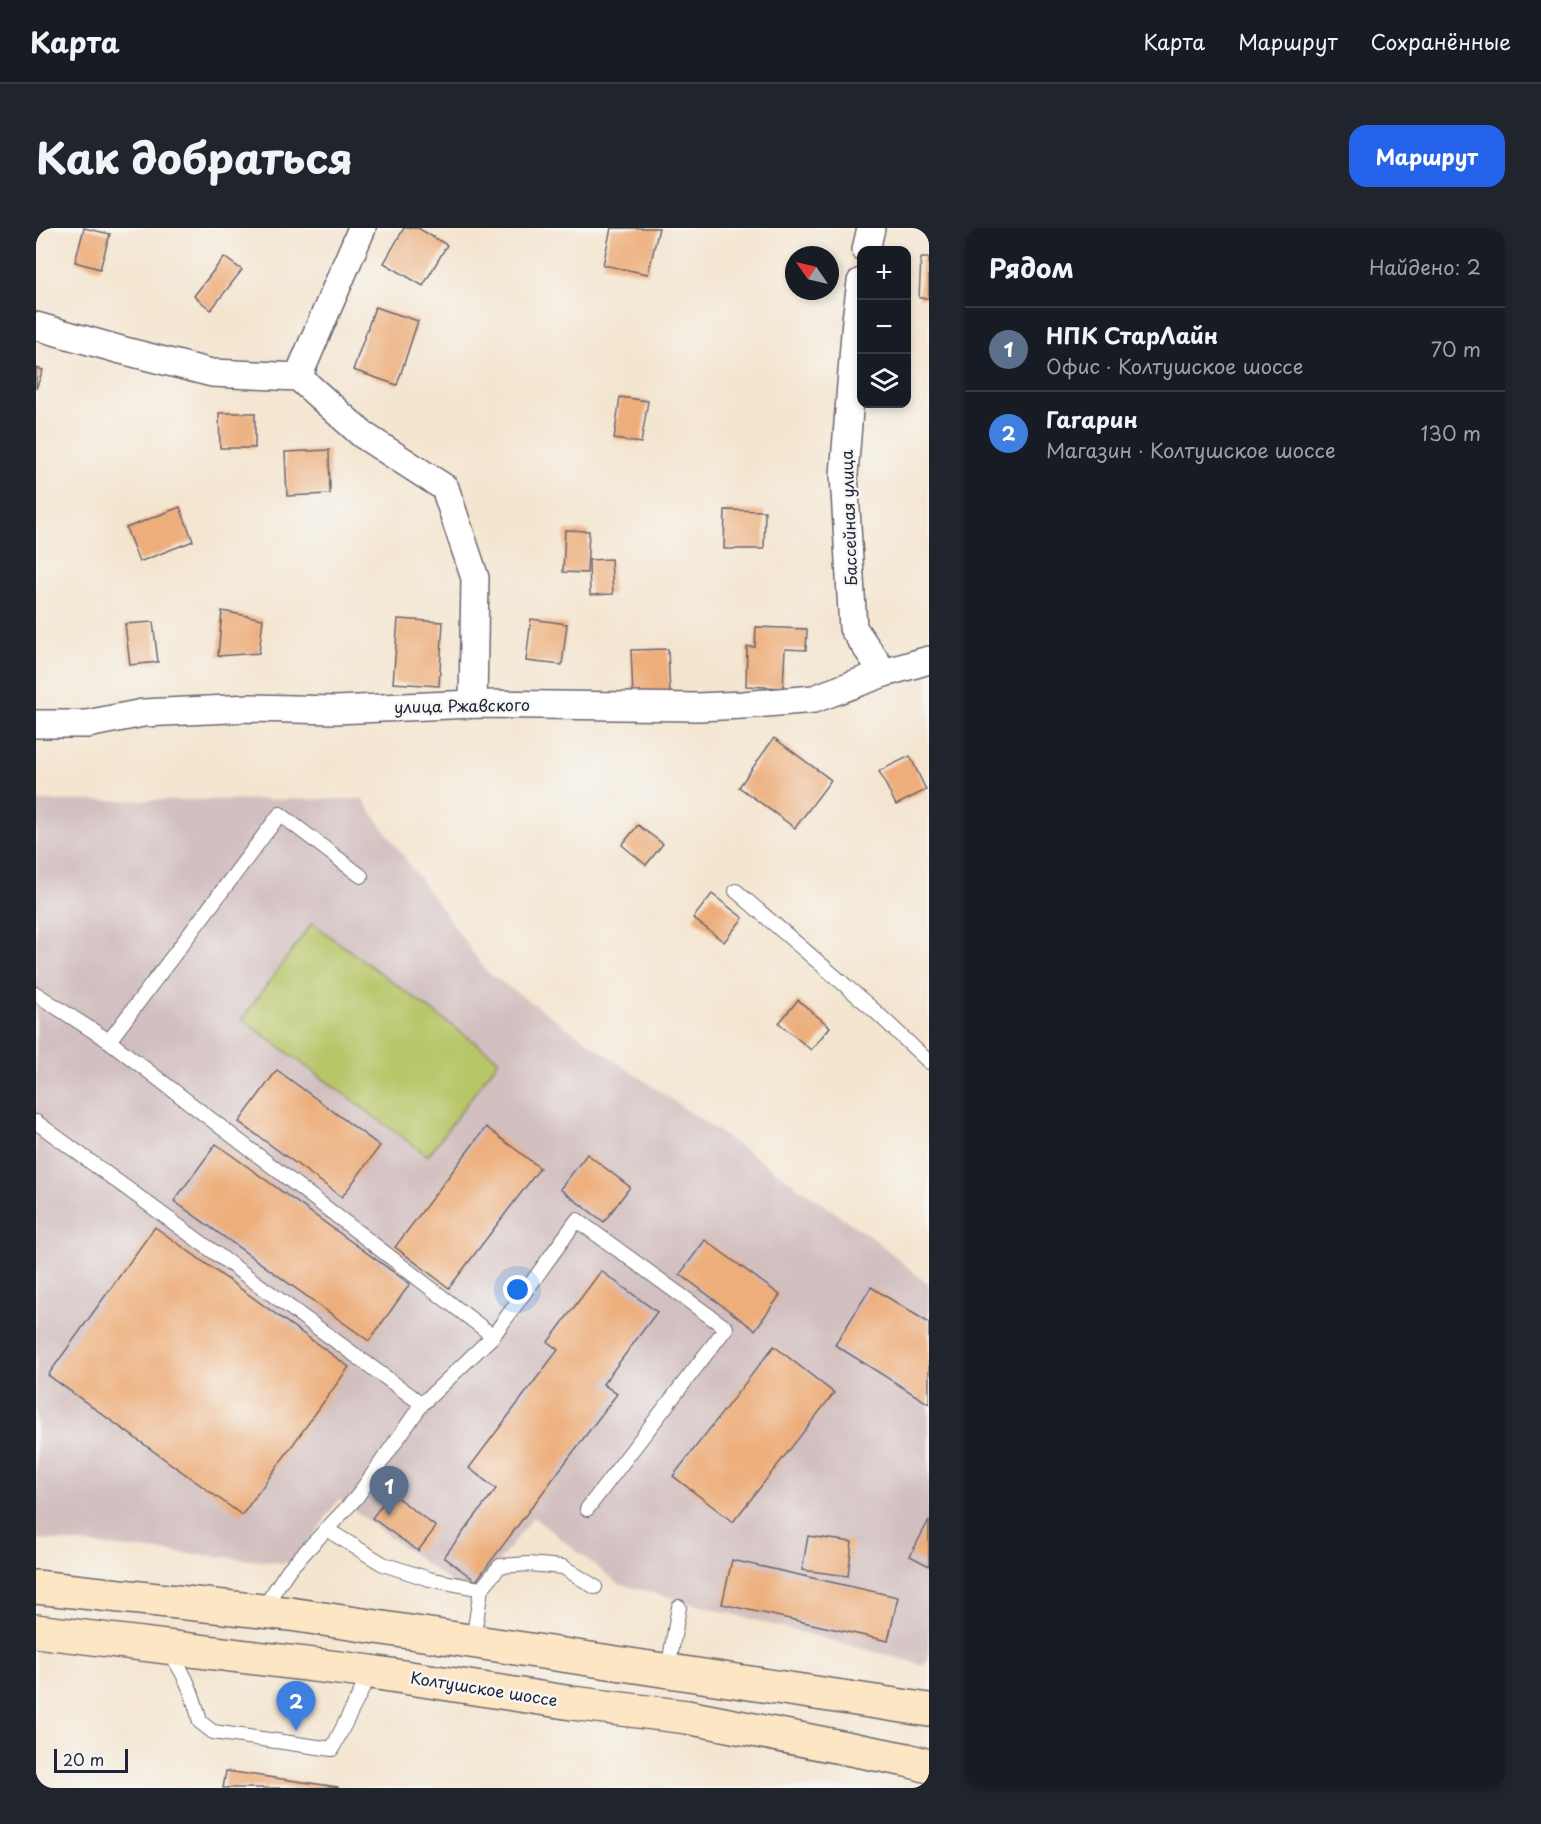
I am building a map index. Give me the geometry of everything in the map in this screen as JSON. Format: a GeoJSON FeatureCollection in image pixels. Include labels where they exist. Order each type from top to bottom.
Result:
{"type":"FeatureCollection","features":[{"type":"Feature","properties":{"kind":"main road"},"geometry":{"type":"LineString","coordinates":[[36,1587],[261,1611],[669,1670],[926,1704]]}},
{"type":"Feature","properties":{"kind":"main road","name":"Колтушское шоссе"},"geometry":{"type":"LineString","coordinates":[[36,1631],[371,1672],[572,1703],[687,1717],[929,1766]]}},
{"type":"Feature","properties":{"kind":"street"},"geometry":{"type":"LineString","coordinates":[[298,377],[362,228]]}},
{"type":"Feature","properties":{"kind":"street"},"geometry":{"type":"LineString","coordinates":[[867,246],[871,228]]}},
{"type":"Feature","properties":{"kind":"street","name":"Бассейная улица"},"geometry":{"type":"LineString","coordinates":[[859,300],[844,475],[853,628],[884,673]]}},
{"type":"Feature","properties":{"kind":"street"},"geometry":{"type":"LineString","coordinates":[[36,326],[212,373],[298,377],[363,435],[445,488],[475,578],[472,704]]}},
{"type":"Feature","properties":{"kind":"street","name":"улица Ржавского"},"geometry":{"type":"LineString","coordinates":[[36,724],[87,724],[143,713],[251,708],[336,710],[472,704],[697,707],[766,703],[814,699],[884,673],[929,660]]}},
{"type":"Feature","properties":{"kind":"lane"},"geometry":{"type":"LineString","coordinates":[[109,1041],[280,814],[361,876]]}},
{"type":"Feature","properties":{"kind":"lane"},"geometry":{"type":"LineString","coordinates":[[736,891],[875,1011],[929,1062]]}},
{"type":"Feature","properties":{"kind":"lane"},"geometry":{"type":"LineString","coordinates":[[36,994],[109,1041],[493,1336]]}},
{"type":"Feature","properties":{"kind":"lane"},"geometry":{"type":"LineString","coordinates":[[36,1122],[422,1404]]}},
{"type":"Feature","properties":{"kind":"lane"},"geometry":{"type":"LineString","coordinates":[[261,1611],[289,1569],[356,1498],[422,1404],[493,1336],[577,1220],[726,1328],[587,1509]]}},
{"type":"Feature","properties":{"kind":"lane"},"geometry":{"type":"LineString","coordinates":[[326,1529],[383,1564],[429,1579],[481,1589]]}},
{"type":"Feature","properties":{"kind":"lane"},"geometry":{"type":"LineString","coordinates":[[473,1641],[481,1589],[500,1566],[529,1564],[563,1567],[595,1587]]}},
{"type":"Feature","properties":{"kind":"lane"},"geometry":{"type":"LineString","coordinates":[[669,1670],[679,1607]]}},
{"type":"Feature","properties":{"kind":"lane"},"geometry":{"type":"LineString","coordinates":[[166,1647],[185,1674],[200,1722],[213,1732],[332,1749],[371,1672]]}},
{"type":"Feature","properties":{"kind":"shaded area"},"geometry":{"type":"Polygon","coordinates":[[[362,799],[487,972],[878,1242],[929,1285],[929,1657],[924,1665],[619,1584],[533,1517],[471,1597],[339,1499],[293,1564],[36,1539],[36,801],[362,799]]]}},
{"type":"Feature","properties":{"kind":"green space"},"geometry":{"type":"Polygon","coordinates":[[[312,923],[499,1060],[428,1156],[242,1019],[312,923]]]}},
{"type":"Feature","properties":{"kind":"building"},"geometry":{"type":"Polygon","coordinates":[[[84,228],[110,234],[100,269],[75,262],[84,228]]]}},
{"type":"Feature","properties":{"kind":"building"},"geometry":{"type":"Polygon","coordinates":[[[404,228],[418,228],[447,245],[423,286],[384,263],[404,228]]]}},
{"type":"Feature","properties":{"kind":"building"},"geometry":{"type":"Polygon","coordinates":[[[611,228],[659,228],[648,274],[603,265],[611,228]]]}},
{"type":"Feature","properties":{"kind":"building"},"geometry":{"type":"Polygon","coordinates":[[[224,257],[242,270],[211,310],[194,296],[224,257]]]}},
{"type":"Feature","properties":{"kind":"building"},"geometry":{"type":"Polygon","coordinates":[[[921,258],[929,258],[929,298],[919,298],[921,258]]]}},
{"type":"Feature","properties":{"kind":"building"},"geometry":{"type":"Polygon","coordinates":[[[375,307],[418,321],[397,385],[353,370],[375,307]]]}},
{"type":"Feature","properties":{"kind":"building"},"geometry":{"type":"Polygon","coordinates":[[[36,368],[43,370],[36,389],[36,368]]]}},
{"type":"Feature","properties":{"kind":"building"},"geometry":{"type":"Polygon","coordinates":[[[620,397],[648,401],[641,443],[614,439],[620,397]]]}},
{"type":"Feature","properties":{"kind":"building"},"geometry":{"type":"Polygon","coordinates":[[[219,413],[255,413],[255,448],[220,448],[219,413]]]}},
{"type":"Feature","properties":{"kind":"building"},"geometry":{"type":"Polygon","coordinates":[[[329,450],[330,494],[287,496],[285,452],[329,450]]]}},
{"type":"Feature","properties":{"kind":"building"},"geometry":{"type":"Polygon","coordinates":[[[180,507],[193,541],[139,562],[126,528],[180,507]]]}},
{"type":"Feature","properties":{"kind":"building"},"geometry":{"type":"Polygon","coordinates":[[[725,510],[765,511],[764,549],[724,549],[725,510]]]}},
{"type":"Feature","properties":{"kind":"building"},"geometry":{"type":"Polygon","coordinates":[[[565,530],[589,531],[587,573],[563,572],[565,530]]]}},
{"type":"Feature","properties":{"kind":"building"},"geometry":{"type":"Polygon","coordinates":[[[611,559],[613,594],[590,595],[589,560],[611,559]]]}},
{"type":"Feature","properties":{"kind":"building"},"geometry":{"type":"Polygon","coordinates":[[[222,611],[263,619],[259,653],[218,656],[222,611]]]}},
{"type":"Feature","properties":{"kind":"building"},"geometry":{"type":"Polygon","coordinates":[[[398,619],[443,622],[439,686],[393,683],[398,619]]]}},
{"type":"Feature","properties":{"kind":"building"},"geometry":{"type":"Polygon","coordinates":[[[531,619],[567,624],[562,665],[526,661],[531,619]]]}},
{"type":"Feature","properties":{"kind":"building"},"geometry":{"type":"Polygon","coordinates":[[[153,622],[158,662],[130,665],[125,624],[153,622]]]}},
{"type":"Feature","properties":{"kind":"building"},"geometry":{"type":"Polygon","coordinates":[[[756,627],[807,629],[806,650],[785,649],[783,688],[746,686],[747,647],[755,647],[756,627]]]}},
{"type":"Feature","properties":{"kind":"building"},"geometry":{"type":"Polygon","coordinates":[[[668,649],[670,696],[633,697],[631,650],[668,649]]]}},
{"type":"Feature","properties":{"kind":"building"},"geometry":{"type":"Polygon","coordinates":[[[774,738],[831,780],[795,828],[739,787],[774,738]]]}},
{"type":"Feature","properties":{"kind":"building"},"geometry":{"type":"Polygon","coordinates":[[[910,756],[926,790],[896,805],[879,771],[910,756]]]}},
{"type":"Feature","properties":{"kind":"building"},"geometry":{"type":"Polygon","coordinates":[[[638,825],[663,844],[646,865],[622,845],[638,825]]]}},
{"type":"Feature","properties":{"kind":"building"},"geometry":{"type":"Polygon","coordinates":[[[712,894],[743,918],[724,942],[693,918],[712,894]]]}},
{"type":"Feature","properties":{"kind":"building"},"geometry":{"type":"Polygon","coordinates":[[[798,1000],[830,1027],[811,1050],[779,1023],[798,1000]]]}},
{"type":"Feature","properties":{"kind":"building"},"geometry":{"type":"Polygon","coordinates":[[[277,1070],[380,1146],[342,1197],[239,1122],[277,1070]]]}},
{"type":"Feature","properties":{"kind":"building"},"geometry":{"type":"Polygon","coordinates":[[[486,1127],[540,1168],[449,1288],[395,1247],[486,1127]]]}},
{"type":"Feature","properties":{"kind":"building"},"geometry":{"type":"Polygon","coordinates":[[[216,1144],[410,1284],[369,1341],[174,1201],[216,1144]]]}},
{"type":"Feature","properties":{"kind":"building"},"geometry":{"type":"Polygon","coordinates":[[[587,1154],[630,1187],[604,1222],[560,1189],[587,1154]]]}},
{"type":"Feature","properties":{"kind":"building"},"geometry":{"type":"Polygon","coordinates":[[[155,1227],[349,1367],[242,1515],[48,1375],[155,1227]]]}},
{"type":"Feature","properties":{"kind":"building"},"geometry":{"type":"Polygon","coordinates":[[[705,1240],[780,1295],[755,1330],[680,1274],[705,1240]]]}},
{"type":"Feature","properties":{"kind":"building"},"geometry":{"type":"Polygon","coordinates":[[[601,1271],[657,1312],[603,1384],[617,1394],[476,1581],[444,1557],[496,1489],[469,1468],[558,1350],[548,1342],[601,1271]]]}},
{"type":"Feature","properties":{"kind":"building"},"geometry":{"type":"Polygon","coordinates":[[[871,1287],[929,1323],[929,1404],[835,1345],[871,1287]]]}},
{"type":"Feature","properties":{"kind":"building"},"geometry":{"type":"Polygon","coordinates":[[[774,1346],[834,1393],[733,1522],[673,1476],[774,1346]]]}},
{"type":"Feature","properties":{"kind":"building"},"geometry":{"type":"Polygon","coordinates":[[[391,1493],[436,1527],[418,1551],[372,1518],[391,1493]]]}},
{"type":"Feature","properties":{"kind":"building"},"geometry":{"type":"Polygon","coordinates":[[[929,1520],[929,1566],[910,1556],[929,1520]]]}},
{"type":"Feature","properties":{"kind":"building"},"geometry":{"type":"Polygon","coordinates":[[[808,1536],[852,1542],[848,1576],[802,1570],[808,1536]]]}},
{"type":"Feature","properties":{"kind":"building"},"geometry":{"type":"Polygon","coordinates":[[[732,1560],[898,1597],[888,1641],[722,1604],[732,1560]]]}},
{"type":"Feature","properties":{"kind":"building"},"geometry":{"type":"Polygon","coordinates":[[[226,1771],[338,1787],[338,1788],[223,1788],[226,1771]]]}},
{"type":"Feature","properties":{"kind":"place","name":"НПК СтарЛайн"},"geometry":{"type":"Point","coordinates":[389,1516]}},
{"type":"Feature","properties":{"kind":"place","name":"Гагарин"},"geometry":{"type":"Point","coordinates":[296,1731]}}]}
